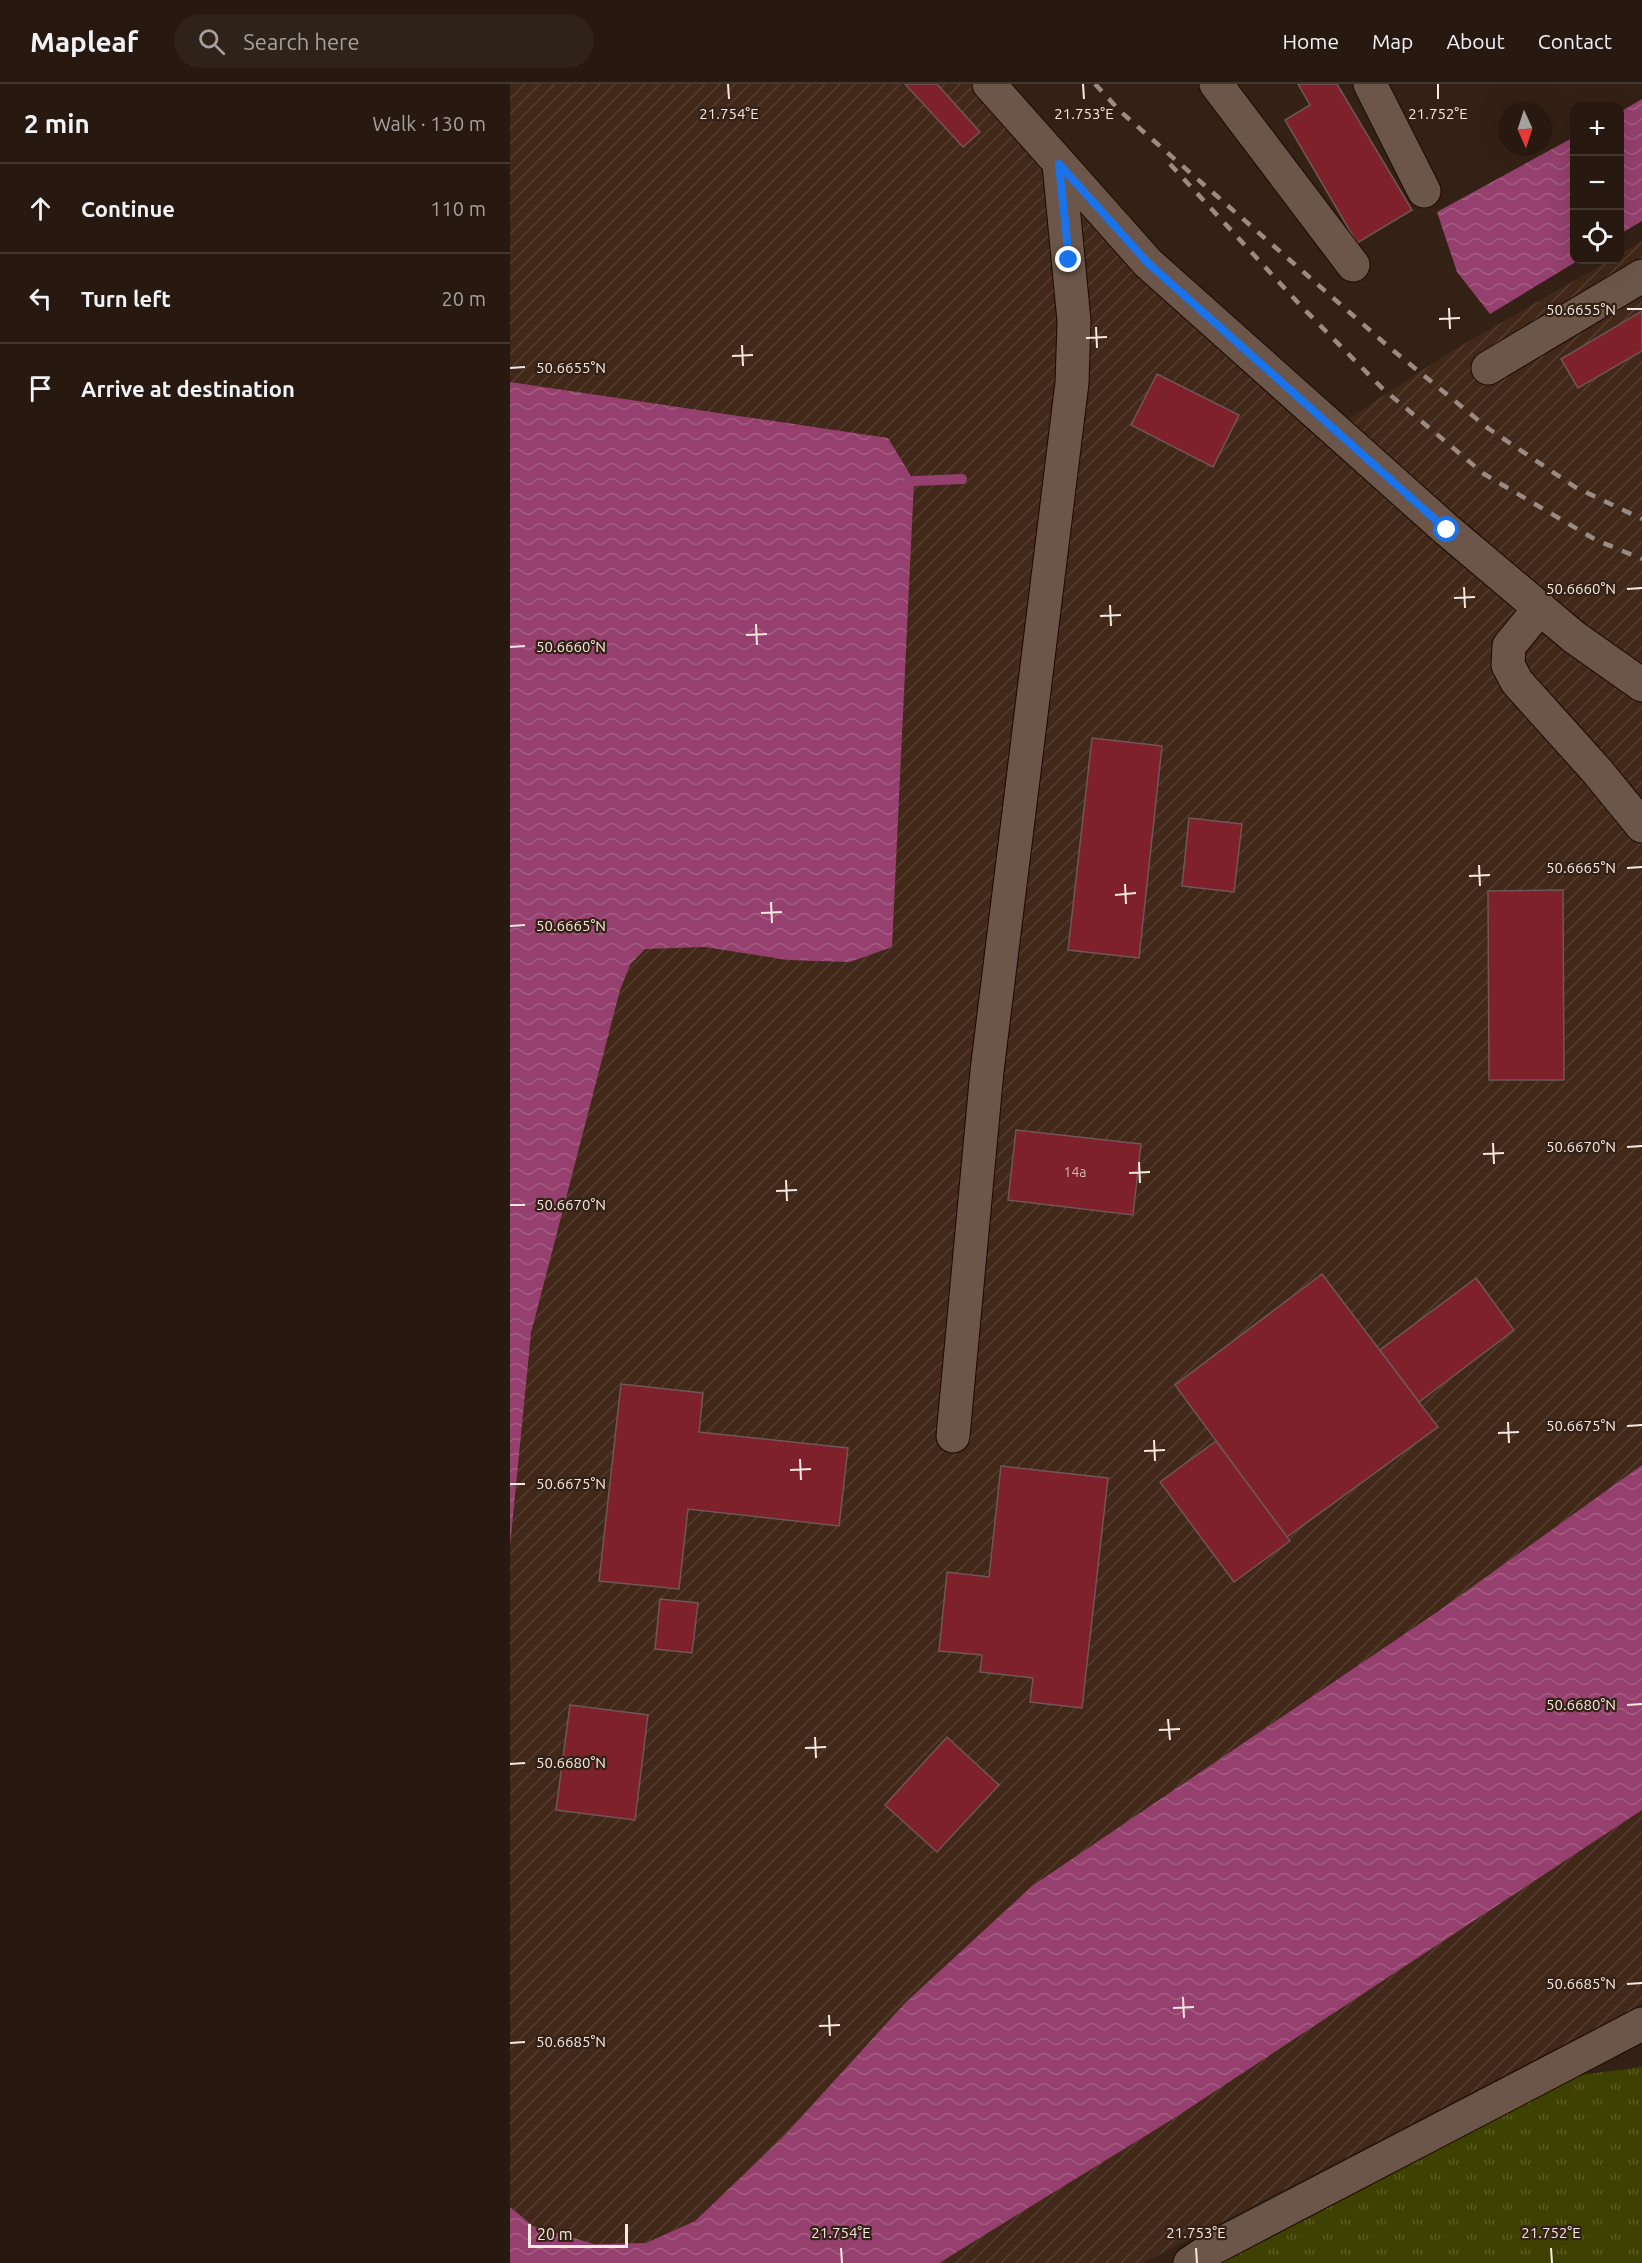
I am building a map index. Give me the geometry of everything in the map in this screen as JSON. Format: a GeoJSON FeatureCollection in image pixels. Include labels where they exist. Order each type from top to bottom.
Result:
{"type":"FeatureCollection","features":[{"type":"Feature","properties":{"kind":"street"},"geometry":{"type":"LineString","coordinates":[[989,84],[1148,263],[1447,530],[1574,637],[1642,685]]}},
{"type":"Feature","properties":{"kind":"street"},"geometry":{"type":"LineString","coordinates":[[1216,84],[1353,265]]}},
{"type":"Feature","properties":{"kind":"street"},"geometry":{"type":"LineString","coordinates":[[1370,84],[1424,191]]}},
{"type":"Feature","properties":{"kind":"street"},"geometry":{"type":"LineString","coordinates":[[953,1436],[988,1061],[1072,383],[1074,321],[1059,164]]}},
{"type":"Feature","properties":{"kind":"street"},"geometry":{"type":"LineString","coordinates":[[1488,368],[1642,276]]}},
{"type":"Feature","properties":{"kind":"street"},"geometry":{"type":"LineString","coordinates":[[1540,608],[1509,646],[1509,665],[1517,682],[1597,771],[1642,826]]}},
{"type":"Feature","properties":{"kind":"street"},"geometry":{"type":"LineString","coordinates":[[1190,2263],[1213,2248],[1642,2024]]}},
{"type":"Feature","properties":{"kind":"shaded area"},"geometry":{"type":"Polygon","coordinates":[[[510,84],[985,84],[1319,438],[1447,354],[1603,264],[1624,264],[1624,252],[1642,241],[1642,2004],[1143,2263],[510,2263],[510,84]]]}},
{"type":"Feature","properties":{"kind":"green space"},"geometry":{"type":"Polygon","coordinates":[[[1642,2067],[1642,2263],[1212,2263],[1526,2082],[1642,2067]]]}},
{"type":"Feature","properties":{"kind":"water"},"geometry":{"type":"Polygon","coordinates":[[[1642,99],[1642,221],[1624,232],[1624,156],[1624,110],[1642,99]]]}},
{"type":"Feature","properties":{"kind":"water"},"geometry":{"type":"Polygon","coordinates":[[[1570,139],[1570,264],[1572,264],[1490,314],[1457,272],[1437,212],[1539,156],[1552,156],[1552,149],[1570,139]]]}},
{"type":"Feature","properties":{"kind":"water"},"geometry":{"type":"Polygon","coordinates":[[[510,382],[888,438],[914,481],[892,947],[850,962],[788,960],[705,947],[645,949],[630,965],[620,990],[531,1333],[510,1546],[510,382]]]}},
{"type":"Feature","properties":{"kind":"water"},"geometry":{"type":"Polygon","coordinates":[[[1642,1465],[1642,1810],[1176,2117],[939,2263],[510,2263],[510,2207],[533,2226],[594,2244],[646,2243],[695,2221],[783,2137],[905,2003],[1032,1886],[1440,1610],[1642,1465]]]}},
{"type":"Feature","properties":{"kind":"building"},"geometry":{"type":"Polygon","coordinates":[[[905,84],[937,84],[980,132],[963,147],[905,84]]]}},
{"type":"Feature","properties":{"kind":"building"},"geometry":{"type":"Polygon","coordinates":[[[1298,84],[1337,84],[1412,210],[1357,243],[1285,120],[1310,105],[1298,84]]]}},
{"type":"Feature","properties":{"kind":"building"},"geometry":{"type":"Polygon","coordinates":[[[1642,311],[1642,351],[1578,388],[1561,359],[1642,311]]]}},
{"type":"Feature","properties":{"kind":"building"},"geometry":{"type":"Polygon","coordinates":[[[1157,374],[1239,415],[1213,467],[1131,425],[1157,374]]]}},
{"type":"Feature","properties":{"kind":"building"},"geometry":{"type":"Polygon","coordinates":[[[1092,738],[1162,746],[1139,958],[1068,950],[1092,738]]]}},
{"type":"Feature","properties":{"kind":"building"},"geometry":{"type":"Polygon","coordinates":[[[1189,818],[1242,824],[1234,892],[1182,886],[1189,818]]]}},
{"type":"Feature","properties":{"kind":"building"},"geometry":{"type":"Polygon","coordinates":[[[1563,890],[1564,1080],[1489,1080],[1488,891],[1563,890]]]}},
{"type":"Feature","properties":{"kind":"building"},"geometry":{"type":"Polygon","coordinates":[[[1016,1130],[1141,1144],[1133,1215],[1008,1200],[1016,1130]]]}},
{"type":"Feature","properties":{"kind":"building"},"geometry":{"type":"Polygon","coordinates":[[[1322,1274],[1438,1427],[1287,1537],[1175,1385],[1322,1274]]]}},
{"type":"Feature","properties":{"kind":"building"},"geometry":{"type":"Polygon","coordinates":[[[1476,1278],[1514,1330],[1419,1402],[1380,1350],[1476,1278]]]}},
{"type":"Feature","properties":{"kind":"building"},"geometry":{"type":"Polygon","coordinates":[[[621,1384],[703,1393],[699,1432],[848,1448],[839,1526],[688,1509],[679,1589],[599,1581],[621,1384]]]}},
{"type":"Feature","properties":{"kind":"building"},"geometry":{"type":"Polygon","coordinates":[[[1216,1441],[1290,1541],[1234,1582],[1160,1482],[1216,1441]]]}},
{"type":"Feature","properties":{"kind":"building"},"geometry":{"type":"Polygon","coordinates":[[[1001,1466],[1108,1478],[1082,1708],[1030,1702],[1033,1678],[980,1672],[982,1655],[939,1651],[947,1572],[989,1577],[1001,1466]]]}},
{"type":"Feature","properties":{"kind":"building"},"geometry":{"type":"Polygon","coordinates":[[[660,1599],[698,1603],[692,1653],[655,1649],[660,1599]]]}},
{"type":"Feature","properties":{"kind":"building"},"geometry":{"type":"Polygon","coordinates":[[[570,1705],[648,1715],[635,1820],[556,1810],[570,1705]]]}},
{"type":"Feature","properties":{"kind":"building"},"geometry":{"type":"Polygon","coordinates":[[[947,1737],[999,1785],[937,1852],[885,1805],[947,1737]]]}},
{"type":"Feature","properties":{"kind":"waterway"},"geometry":{"type":"LineString","coordinates":[[904,487],[914,481],[962,479]]}},
{"type":"Feature","properties":{"kind":"railway"},"geometry":{"type":"LineString","coordinates":[[1095,84],[1121,112],[1389,347],[1489,429],[1575,487],[1642,519]]}},
{"type":"Feature","properties":{"kind":"railway"},"geometry":{"type":"LineString","coordinates":[[1170,164],[1301,306],[1382,388],[1484,474],[1596,540],[1642,559]]}},
{"type":"Feature","properties":{"kind":"route"},"geometry":{"type":"LineString","coordinates":[[1069,260],[1059,164],[1148,263],[1447,530]]}}]}
